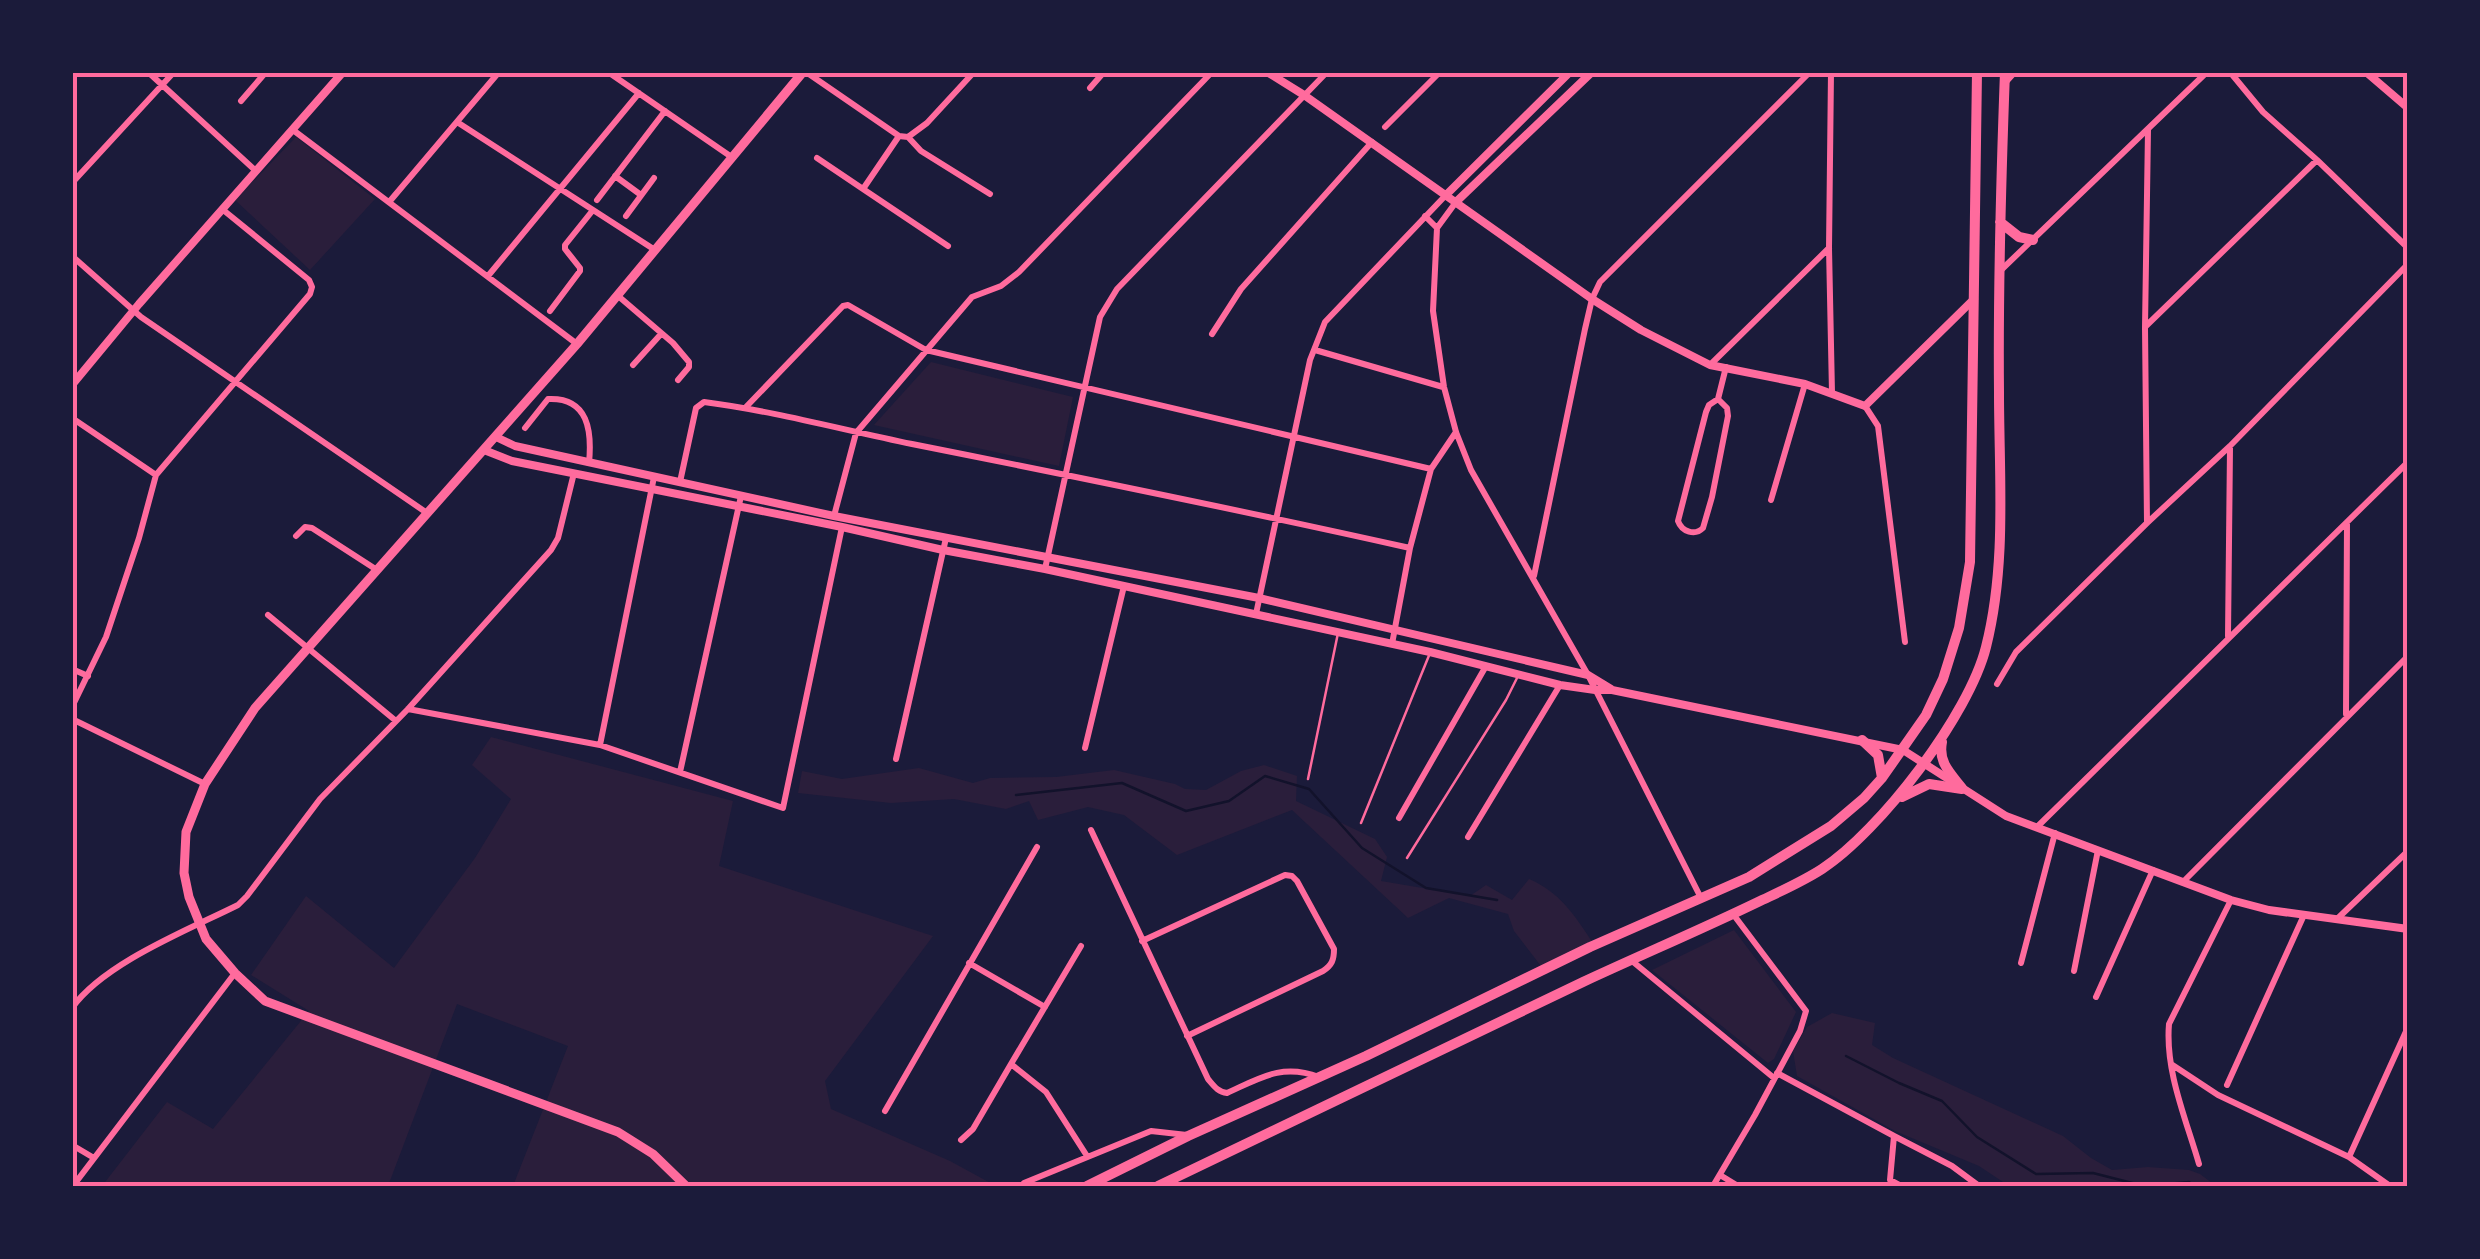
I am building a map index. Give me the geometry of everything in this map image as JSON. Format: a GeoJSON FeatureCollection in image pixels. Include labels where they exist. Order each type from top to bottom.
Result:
{"type":"FeatureCollection","features":[{"type":"Feature","properties":{"kind":"main road"},"geometry":{"type":"LineString","coordinates":[[686,1186],[654,1154],[618,1132],[265,1000],[235,974],[198,925],[184,873],[186,832],[205,784],[255,708],[578,344],[804,72]]}},
{"type":"Feature","properties":{"kind":"main road"},"geometry":{"type":"LineString","coordinates":[[1087,1186],[1590,947],[1749,877],[1831,826],[1882,778],[1926,715],[1944,679],[1959,628],[1970,562],[1977,72]]}},
{"type":"Feature","properties":{"kind":"main road"},"geometry":{"type":"LineString","coordinates":[[1158,1186],[1823,868],[1858,840],[1924,764],[1958,710],[1985,652],[1995,602],[2000,527],[1999,272],[2004,78]]}},
{"type":"Feature","properties":{"kind":"main road"},"geometry":{"type":"LineString","coordinates":[[2000,222],[2019,237],[2032,240]]}},
{"type":"Feature","properties":{"kind":"main road"},"geometry":{"type":"LineString","coordinates":[[1974,348],[1999,347]]}},
{"type":"Feature","properties":{"kind":"main road"},"geometry":{"type":"LineString","coordinates":[[1974,395],[1998,396]]}},
{"type":"Feature","properties":{"kind":"main road"},"geometry":{"type":"LineString","coordinates":[[1944,733],[1940,746],[1942,761],[1962,789]]}},
{"type":"Feature","properties":{"kind":"main road"},"geometry":{"type":"LineString","coordinates":[[1862,740],[1878,755],[1882,778]]}},
{"type":"Feature","properties":{"kind":"main road"},"geometry":{"type":"LineString","coordinates":[[1889,806],[1929,784],[1962,789]]}},
{"type":"Feature","properties":{"kind":"street"},"geometry":{"type":"LineString","coordinates":[[148,72],[256,171]]}},
{"type":"Feature","properties":{"kind":"street"},"geometry":{"type":"LineString","coordinates":[[72,183],[174,72]]}},
{"type":"Feature","properties":{"kind":"street"},"geometry":{"type":"LineString","coordinates":[[241,102],[266,72]]}},
{"type":"Feature","properties":{"kind":"street"},"geometry":{"type":"LineString","coordinates":[[72,384],[343,72]]}},
{"type":"Feature","properties":{"kind":"street"},"geometry":{"type":"LineString","coordinates":[[390,201],[499,72]]}},
{"type":"Feature","properties":{"kind":"street"},"geometry":{"type":"LineString","coordinates":[[608,72],[733,158]]}},
{"type":"Feature","properties":{"kind":"street"},"geometry":{"type":"LineString","coordinates":[[804,72],[990,194]]}},
{"type":"Feature","properties":{"kind":"street"},"geometry":{"type":"LineString","coordinates":[[863,189],[903,137],[927,123],[974,72]]}},
{"type":"Feature","properties":{"kind":"street"},"geometry":{"type":"LineString","coordinates":[[1090,88],[1104,72]]}},
{"type":"Feature","properties":{"kind":"street"},"geometry":{"type":"LineString","coordinates":[[1200,72],[1202,84]]}},
{"type":"Feature","properties":{"kind":"street"},"geometry":{"type":"LineString","coordinates":[[834,516],[856,433],[926,350],[972,297],[1001,286],[1019,272],[1212,72]]}},
{"type":"Feature","properties":{"kind":"street"},"geometry":{"type":"LineString","coordinates":[[1267,72],[1642,330],[1710,364],[1804,384],[1865,406],[1878,426],[1905,642]]}},
{"type":"Feature","properties":{"kind":"street"},"geometry":{"type":"LineString","coordinates":[[1046,568],[1100,317],[1117,288],[1327,72]]}},
{"type":"Feature","properties":{"kind":"street"},"geometry":{"type":"LineString","coordinates":[[1385,127],[1440,72]]}},
{"type":"Feature","properties":{"kind":"street"},"geometry":{"type":"LineString","coordinates":[[1256,614],[1310,360],[1324,322],[1570,72]]}},
{"type":"Feature","properties":{"kind":"street"},"geometry":{"type":"LineString","coordinates":[[1592,72],[1456,202],[1437,228],[1433,312],[1444,387],[1471,470],[1588,675],[1702,899]]}},
{"type":"Feature","properties":{"kind":"street"},"geometry":{"type":"LineString","coordinates":[[1533,579],[1592,299],[1600,282],[1810,72]]}},
{"type":"Feature","properties":{"kind":"street"},"geometry":{"type":"LineString","coordinates":[[1831,72],[1832,393]]}},
{"type":"Feature","properties":{"kind":"street"},"geometry":{"type":"LineString","coordinates":[[2004,78],[2016,72]]}},
{"type":"Feature","properties":{"kind":"street"},"geometry":{"type":"LineString","coordinates":[[1999,272],[2207,72]]}},
{"type":"Feature","properties":{"kind":"street"},"geometry":{"type":"LineString","coordinates":[[2230,72],[2263,112],[2408,248]]}},
{"type":"Feature","properties":{"kind":"street"},"geometry":{"type":"LineString","coordinates":[[2366,72],[2408,108]]}},
{"type":"Feature","properties":{"kind":"street"},"geometry":{"type":"LineString","coordinates":[[488,276],[639,93]]}},
{"type":"Feature","properties":{"kind":"street"},"geometry":{"type":"LineString","coordinates":[[597,200],[665,111]]}},
{"type":"Feature","properties":{"kind":"street"},"geometry":{"type":"LineString","coordinates":[[456,122],[655,250]]}},
{"type":"Feature","properties":{"kind":"street"},"geometry":{"type":"LineString","coordinates":[[293,130],[578,344]]}},
{"type":"Feature","properties":{"kind":"street"},"geometry":{"type":"LineString","coordinates":[[2147,523],[2148,130]]}},
{"type":"Feature","properties":{"kind":"street"},"geometry":{"type":"LineString","coordinates":[[1212,334],[1241,289],[1372,142]]}},
{"type":"Feature","properties":{"kind":"street"},"geometry":{"type":"LineString","coordinates":[[817,158],[948,246]]}},
{"type":"Feature","properties":{"kind":"street"},"geometry":{"type":"LineString","coordinates":[[2145,327],[2318,160]]}},
{"type":"Feature","properties":{"kind":"street"},"geometry":{"type":"LineString","coordinates":[[615,176],[641,195]]}},
{"type":"Feature","properties":{"kind":"street"},"geometry":{"type":"LineString","coordinates":[[626,216],[654,178]]}},
{"type":"Feature","properties":{"kind":"street"},"geometry":{"type":"LineString","coordinates":[[72,708],[100,652],[156,475],[310,294],[309,280],[222,209]]}},
{"type":"Feature","properties":{"kind":"street"},"geometry":{"type":"LineString","coordinates":[[550,311],[580,271],[565,246],[593,210]]}},
{"type":"Feature","properties":{"kind":"street"},"geometry":{"type":"LineString","coordinates":[[1425,216],[1437,228]]}},
{"type":"Feature","properties":{"kind":"street"},"geometry":{"type":"LineString","coordinates":[[1710,364],[1829,248]]}},
{"type":"Feature","properties":{"kind":"street"},"geometry":{"type":"LineString","coordinates":[[72,256],[133,311],[428,514]]}},
{"type":"Feature","properties":{"kind":"street"},"geometry":{"type":"LineString","coordinates":[[1997,684],[2016,652],[2230,446],[2408,264]]}},
{"type":"Feature","properties":{"kind":"street"},"geometry":{"type":"LineString","coordinates":[[616,295],[689,362],[689,368],[678,380]]}},
{"type":"Feature","properties":{"kind":"street"},"geometry":{"type":"LineString","coordinates":[[1865,406],[1974,299]]}},
{"type":"Feature","properties":{"kind":"street"},"geometry":{"type":"LineString","coordinates":[[746,408],[843,306],[853,307],[926,350],[1431,469]]}},
{"type":"Feature","properties":{"kind":"street"},"geometry":{"type":"LineString","coordinates":[[633,365],[661,334]]}},
{"type":"Feature","properties":{"kind":"street"},"geometry":{"type":"LineString","coordinates":[[1314,350],[1444,387]]}},
{"type":"Feature","properties":{"kind":"street"},"geometry":{"type":"LineString","coordinates":[[1718,399],[1727,408],[1728,416],[1712,498],[1704,528],[1689,532],[1678,521],[1706,412],[1718,399],[1726,368]]}},
{"type":"Feature","properties":{"kind":"street"},"geometry":{"type":"LineString","coordinates":[[1771,500],[1804,384]]}},
{"type":"Feature","properties":{"kind":"street"},"geometry":{"type":"LineString","coordinates":[[524,428],[548,399],[568,402],[588,420],[589,463]]}},
{"type":"Feature","properties":{"kind":"street"},"geometry":{"type":"LineString","coordinates":[[680,482],[696,408],[704,402],[1410,548]]}},
{"type":"Feature","properties":{"kind":"street"},"geometry":{"type":"LineString","coordinates":[[72,418],[156,475]]}},
{"type":"Feature","properties":{"kind":"street"},"geometry":{"type":"LineString","coordinates":[[1392,644],[1410,548],[1431,469],[1456,432]]}},
{"type":"Feature","properties":{"kind":"street"},"geometry":{"type":"LineString","coordinates":[[496,437],[515,446],[834,516],[1259,598],[1588,675],[1612,690]]}},
{"type":"Feature","properties":{"kind":"street"},"geometry":{"type":"LineString","coordinates":[[2228,637],[2230,446]]}},
{"type":"Feature","properties":{"kind":"street"},"geometry":{"type":"LineString","coordinates":[[484,450],[512,461],[1046,568],[1430,652],[1560,685],[1612,690],[1903,750],[2006,816],[2232,900],[2269,910],[2408,929]]}},
{"type":"Feature","properties":{"kind":"street"},"geometry":{"type":"LineString","coordinates":[[2037,826],[2408,462]]}},
{"type":"Feature","properties":{"kind":"street"},"geometry":{"type":"LineString","coordinates":[[72,1008],[117,966],[247,896],[320,798],[408,709],[551,550],[558,538],[574,473]]}},
{"type":"Feature","properties":{"kind":"street"},"geometry":{"type":"LineString","coordinates":[[600,745],[654,476]]}},
{"type":"Feature","properties":{"kind":"street"},"geometry":{"type":"LineString","coordinates":[[680,772],[741,496]]}},
{"type":"Feature","properties":{"kind":"street"},"geometry":{"type":"LineString","coordinates":[[2346,716],[2347,522]]}},
{"type":"Feature","properties":{"kind":"street"},"geometry":{"type":"LineString","coordinates":[[296,536],[305,527],[312,528],[377,570]]}},
{"type":"Feature","properties":{"kind":"street"},"geometry":{"type":"LineString","coordinates":[[408,709],[600,745],[783,808],[842,527]]}},
{"type":"Feature","properties":{"kind":"street"},"geometry":{"type":"LineString","coordinates":[[896,759],[946,538]]}},
{"type":"Feature","properties":{"kind":"street"},"geometry":{"type":"LineString","coordinates":[[1085,748],[1124,586]]}},
{"type":"Feature","properties":{"kind":"street"},"geometry":{"type":"LineString","coordinates":[[268,615],[396,721]]}},
{"type":"Feature","properties":{"kind":"street"},"geometry":{"type":"LineString","coordinates":[[2184,881],[2408,656]]}},
{"type":"Feature","properties":{"kind":"street"},"geometry":{"type":"LineString","coordinates":[[1399,818],[1486,666]]}},
{"type":"Feature","properties":{"kind":"street"},"geometry":{"type":"LineString","coordinates":[[72,669],[88,676]]}},
{"type":"Feature","properties":{"kind":"street"},"geometry":{"type":"LineString","coordinates":[[1468,837],[1560,685]]}},
{"type":"Feature","properties":{"kind":"street"},"geometry":{"type":"LineString","coordinates":[[72,720],[205,784]]}},
{"type":"Feature","properties":{"kind":"street"},"geometry":{"type":"LineString","coordinates":[[1092,830],[1208,1079],[1220,1092],[1227,1093],[1283,1070],[1319,1077]]}},
{"type":"Feature","properties":{"kind":"street"},"geometry":{"type":"LineString","coordinates":[[2021,963],[2055,834]]}},
{"type":"Feature","properties":{"kind":"street"},"geometry":{"type":"LineString","coordinates":[[885,1111],[1037,846]]}},
{"type":"Feature","properties":{"kind":"street"},"geometry":{"type":"LineString","coordinates":[[2074,971],[2098,849]]}},
{"type":"Feature","properties":{"kind":"street"},"geometry":{"type":"LineString","coordinates":[[2337,919],[2408,851]]}},
{"type":"Feature","properties":{"kind":"street"},"geometry":{"type":"LineString","coordinates":[[2096,996],[2154,870]]}},
{"type":"Feature","properties":{"kind":"street"},"geometry":{"type":"LineString","coordinates":[[1142,941],[1284,876],[1292,876],[1334,950],[1334,959],[1324,971],[1187,1036]]}},
{"type":"Feature","properties":{"kind":"street"},"geometry":{"type":"LineString","coordinates":[[2199,1164],[2170,1064],[2169,1024],[2232,900]]}},
{"type":"Feature","properties":{"kind":"street"},"geometry":{"type":"LineString","coordinates":[[1713,1186],[1800,1031],[1806,1011],[1733,914]]}},
{"type":"Feature","properties":{"kind":"street"},"geometry":{"type":"LineString","coordinates":[[2226,1086],[2304,914]]}},
{"type":"Feature","properties":{"kind":"street"},"geometry":{"type":"LineString","coordinates":[[962,1140],[973,1129],[1081,946]]}},
{"type":"Feature","properties":{"kind":"street"},"geometry":{"type":"LineString","coordinates":[[1631,960],[1775,1076],[1952,1166],[1979,1186]]}},
{"type":"Feature","properties":{"kind":"street"},"geometry":{"type":"LineString","coordinates":[[969,963],[1045,1008]]}},
{"type":"Feature","properties":{"kind":"street"},"geometry":{"type":"LineString","coordinates":[[73,1186],[235,974]]}},
{"type":"Feature","properties":{"kind":"street"},"geometry":{"type":"LineString","coordinates":[[2349,1157],[2408,1027]]}},
{"type":"Feature","properties":{"kind":"street"},"geometry":{"type":"LineString","coordinates":[[1011,1064],[1046,1092],[1087,1156]]}},
{"type":"Feature","properties":{"kind":"street"},"geometry":{"type":"LineString","coordinates":[[2170,1064],[2218,1096],[2349,1157],[2390,1186]]}},
{"type":"Feature","properties":{"kind":"street"},"geometry":{"type":"LineString","coordinates":[[1024,1183],[1151,1131],[1188,1136]]}},
{"type":"Feature","properties":{"kind":"street"},"geometry":{"type":"LineString","coordinates":[[1894,1136],[1890,1180],[1901,1186]]}},
{"type":"Feature","properties":{"kind":"street"},"geometry":{"type":"LineString","coordinates":[[72,1145],[94,1158]]}},
{"type":"Feature","properties":{"kind":"street"},"geometry":{"type":"LineString","coordinates":[[1720,1175],[1738,1186]]}},
{"type":"Feature","properties":{"kind":"lane"},"geometry":{"type":"LineString","coordinates":[[1308,779],[1338,632]]}},
{"type":"Feature","properties":{"kind":"lane"},"geometry":{"type":"LineString","coordinates":[[1361,823],[1430,652]]}},
{"type":"Feature","properties":{"kind":"lane"},"geometry":{"type":"LineString","coordinates":[[1407,858],[1520,674]]}},
{"type":"Feature","properties":{"kind":"shaded area"},"geometry":{"type":"Polygon","coordinates":[[[296,137],[375,199],[310,270],[235,200],[296,137]]]}},
{"type":"Feature","properties":{"kind":"shaded area"},"geometry":{"type":"Polygon","coordinates":[[[931,362],[1073,397],[1059,466],[874,425],[931,362]]]}},
{"type":"Feature","properties":{"kind":"shaded area"},"geometry":{"type":"Polygon","coordinates":[[[491,737],[733,801],[719,866],[933,936],[825,1081],[831,1109],[950,1161],[996,1186],[513,1186],[568,1046],[457,1004],[388,1186],[102,1186],[167,1102],[213,1129],[309,1011],[251,975],[306,896],[394,968],[475,858],[511,799],[472,765],[491,737]]]}},
{"type":"Feature","properties":{"kind":"shaded area"},"geometry":{"type":"Polygon","coordinates":[[[1264,765],[1297,776],[1296,801],[1375,839],[1387,857],[1381,881],[1470,896],[1486,885],[1512,900],[1529,879],[1558,898],[1593,943],[1544,970],[1514,931],[1508,914],[1449,898],[1408,918],[1292,810],[1177,855],[1124,815],[1088,807],[1038,820],[1029,801],[1006,809],[954,799],[891,803],[798,793],[802,771],[842,779],[919,768],[973,783],[990,778],[1056,777],[1114,770],[1185,789],[1206,790],[1241,771],[1264,765]]]}},
{"type":"Feature","properties":{"kind":"shaded area"},"geometry":{"type":"Polygon","coordinates":[[[1734,930],[1796,1012],[1774,1059],[1768,1063],[1652,970],[1734,930]]]}},
{"type":"Feature","properties":{"kind":"shaded area"},"geometry":{"type":"Polygon","coordinates":[[[1832,1013],[1875,1023],[1872,1045],[2063,1136],[2112,1170],[2189,1170],[2216,1186],[2009,1186],[1979,1166],[1895,1131],[1797,1076],[1793,1051],[1807,1027],[1832,1013]]]}},
{"type":"Feature","properties":{"kind":"waterway"},"geometry":{"type":"LineString","coordinates":[[1016,795],[1122,783],[1186,811],[1229,801],[1265,776],[1309,789],[1362,848],[1426,888],[1497,900]]}},
{"type":"Feature","properties":{"kind":"waterway"},"geometry":{"type":"LineString","coordinates":[[1846,1056],[1942,1101],[1977,1137],[2036,1174],[2093,1173],[2144,1186],[2189,1182],[2193,1186]]}}]}
